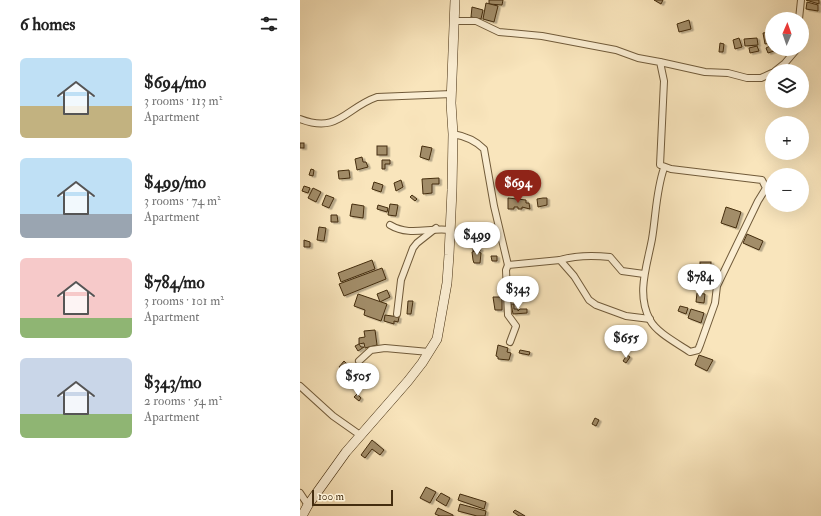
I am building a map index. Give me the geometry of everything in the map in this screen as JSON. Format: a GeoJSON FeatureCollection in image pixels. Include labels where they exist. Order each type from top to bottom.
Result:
{"type":"FeatureCollection","features":[{"type":"Feature","properties":{"kind":"street"},"geometry":{"type":"LineString","coordinates":[[302,516],[308,505],[360,435],[408,381],[437,338],[441,324],[447,282],[450,230],[454,134],[452,94],[455,0]]}},
{"type":"Feature","properties":{"kind":"street"},"geometry":{"type":"LineString","coordinates":[[800,12],[801,0]]}},
{"type":"Feature","properties":{"kind":"street"},"geometry":{"type":"LineString","coordinates":[[454,21],[476,21],[499,32],[542,36],[616,50],[638,58],[705,72],[728,73],[747,78],[761,78],[765,76]]}},
{"type":"Feature","properties":{"kind":"street"},"geometry":{"type":"LineString","coordinates":[[784,64],[791,56]]}},
{"type":"Feature","properties":{"kind":"street"},"geometry":{"type":"LineString","coordinates":[[660,62],[664,81],[659,158],[660,165],[664,168],[762,180],[766,188],[758,201],[717,286],[715,303],[698,350],[690,352],[654,326],[650,319],[643,297],[644,274],[652,239],[659,183],[664,168]]}},
{"type":"Feature","properties":{"kind":"street"},"geometry":{"type":"LineString","coordinates":[[300,119],[313,124],[329,123],[351,112],[368,99],[376,97],[452,94]]}},
{"type":"Feature","properties":{"kind":"street"},"geometry":{"type":"LineString","coordinates":[[454,134],[461,135],[478,143],[484,149],[494,206],[508,265],[506,270],[508,315],[516,326],[510,342]]}},
{"type":"Feature","properties":{"kind":"street"},"geometry":{"type":"LineString","coordinates":[[390,225],[397,230],[413,233],[436,228],[450,230]]}},
{"type":"Feature","properties":{"kind":"street"},"geometry":{"type":"LineString","coordinates":[[397,314],[401,280],[413,248],[436,228]]}},
{"type":"Feature","properties":{"kind":"street"},"geometry":{"type":"LineString","coordinates":[[508,265],[560,260],[573,256],[596,255],[610,257],[622,271],[644,274]]}},
{"type":"Feature","properties":{"kind":"street"},"geometry":{"type":"LineString","coordinates":[[560,260],[574,276],[589,300],[596,305],[626,316],[650,319]]}},
{"type":"Feature","properties":{"kind":"street"},"geometry":{"type":"LineString","coordinates":[[359,360],[371,350],[385,348],[429,352]]}},
{"type":"Feature","properties":{"kind":"street"},"geometry":{"type":"LineString","coordinates":[[300,386],[333,416],[360,435]]}},
{"type":"Feature","properties":{"kind":"street"},"geometry":{"type":"LineString","coordinates":[[301,496],[308,505]]}},
{"type":"Feature","properties":{"kind":"building"},"geometry":{"type":"Polygon","coordinates":[[[489,0],[503,0],[502,5],[489,4],[489,0]]]}},
{"type":"Feature","properties":{"kind":"building"},"geometry":{"type":"Polygon","coordinates":[[[654,0],[663,0],[661,4],[654,0]]]}},
{"type":"Feature","properties":{"kind":"building"},"geometry":{"type":"Polygon","coordinates":[[[806,0],[819,0],[819,4],[806,0]]]}},
{"type":"Feature","properties":{"kind":"building"},"geometry":{"type":"Polygon","coordinates":[[[807,2],[818,5],[818,11],[806,9],[807,2]]]}},
{"type":"Feature","properties":{"kind":"building"},"geometry":{"type":"Polygon","coordinates":[[[486,3],[498,6],[494,22],[483,19],[486,3]]]}},
{"type":"Feature","properties":{"kind":"building"},"geometry":{"type":"Polygon","coordinates":[[[472,7],[483,10],[481,19],[471,17],[472,7]]]}},
{"type":"Feature","properties":{"kind":"building"},"geometry":{"type":"Polygon","coordinates":[[[689,20],[691,29],[679,32],[677,24],[689,20]]]}},
{"type":"Feature","properties":{"kind":"building"},"geometry":{"type":"Polygon","coordinates":[[[763,33],[765,33],[765,44],[763,33]]]}},
{"type":"Feature","properties":{"kind":"building"},"geometry":{"type":"Polygon","coordinates":[[[739,38],[742,47],[735,49],[733,40],[739,38]]]}},
{"type":"Feature","properties":{"kind":"building"},"geometry":{"type":"Polygon","coordinates":[[[757,38],[758,45],[745,46],[744,39],[757,38]]]}},
{"type":"Feature","properties":{"kind":"building"},"geometry":{"type":"Polygon","coordinates":[[[720,43],[724,44],[723,52],[719,52],[720,43]]]}},
{"type":"Feature","properties":{"kind":"building"},"geometry":{"type":"Polygon","coordinates":[[[757,46],[759,51],[750,53],[749,48],[757,46]]]}},
{"type":"Feature","properties":{"kind":"building"},"geometry":{"type":"Polygon","coordinates":[[[300,143],[304,143],[304,148],[300,148],[300,143]]]}},
{"type":"Feature","properties":{"kind":"building"},"geometry":{"type":"Polygon","coordinates":[[[377,146],[387,146],[387,155],[377,155],[377,146]]]}},
{"type":"Feature","properties":{"kind":"building"},"geometry":{"type":"Polygon","coordinates":[[[422,146],[432,148],[429,160],[420,157],[422,146]]]}},
{"type":"Feature","properties":{"kind":"building"},"geometry":{"type":"Polygon","coordinates":[[[362,157],[363,162],[366,162],[368,167],[357,170],[355,159],[362,157]]]}},
{"type":"Feature","properties":{"kind":"building"},"geometry":{"type":"Polygon","coordinates":[[[382,160],[390,160],[390,164],[385,164],[385,169],[382,169],[382,160]]]}},
{"type":"Feature","properties":{"kind":"building"},"geometry":{"type":"Polygon","coordinates":[[[311,169],[314,170],[313,176],[309,175],[311,169]]]}},
{"type":"Feature","properties":{"kind":"building"},"geometry":{"type":"Polygon","coordinates":[[[349,170],[350,178],[339,179],[338,171],[349,170]]]}},
{"type":"Feature","properties":{"kind":"building"},"geometry":{"type":"Polygon","coordinates":[[[439,178],[439,184],[432,184],[432,193],[423,194],[422,179],[439,178]]]}},
{"type":"Feature","properties":{"kind":"building"},"geometry":{"type":"Polygon","coordinates":[[[401,180],[403,187],[396,191],[394,183],[401,180]]]}},
{"type":"Feature","properties":{"kind":"building"},"geometry":{"type":"Polygon","coordinates":[[[374,182],[383,185],[381,192],[372,189],[374,182]]]}},
{"type":"Feature","properties":{"kind":"building"},"geometry":{"type":"Polygon","coordinates":[[[304,186],[310,188],[308,193],[302,191],[304,186]]]}},
{"type":"Feature","properties":{"kind":"building"},"geometry":{"type":"Polygon","coordinates":[[[313,188],[321,192],[316,202],[308,198],[313,188]]]}},
{"type":"Feature","properties":{"kind":"building"},"geometry":{"type":"Polygon","coordinates":[[[326,195],[334,198],[329,208],[322,205],[326,195]]]}},
{"type":"Feature","properties":{"kind":"building"},"geometry":{"type":"Polygon","coordinates":[[[412,195],[417,199],[415,201],[410,197],[412,195]]]}},
{"type":"Feature","properties":{"kind":"building"},"geometry":{"type":"Polygon","coordinates":[[[508,198],[526,200],[526,203],[529,203],[530,209],[522,207],[522,209],[518,209],[518,207],[514,207],[514,209],[508,209],[508,198]]]}},
{"type":"Feature","properties":{"kind":"building"},"geometry":{"type":"Polygon","coordinates":[[[547,198],[547,205],[538,207],[537,199],[547,198]]]}},
{"type":"Feature","properties":{"kind":"building"},"geometry":{"type":"Polygon","coordinates":[[[352,204],[364,206],[363,218],[350,216],[352,204]]]}},
{"type":"Feature","properties":{"kind":"building"},"geometry":{"type":"Polygon","coordinates":[[[390,204],[398,205],[396,216],[388,215],[390,204]]]}},
{"type":"Feature","properties":{"kind":"building"},"geometry":{"type":"Polygon","coordinates":[[[378,205],[388,208],[387,212],[377,209],[378,205]]]}},
{"type":"Feature","properties":{"kind":"building"},"geometry":{"type":"Polygon","coordinates":[[[726,207],[741,212],[736,228],[721,223],[726,207]]]}},
{"type":"Feature","properties":{"kind":"building"},"geometry":{"type":"Polygon","coordinates":[[[331,215],[337,215],[338,222],[331,222],[331,215]]]}},
{"type":"Feature","properties":{"kind":"building"},"geometry":{"type":"Polygon","coordinates":[[[319,227],[326,228],[324,241],[317,240],[319,227]]]}},
{"type":"Feature","properties":{"kind":"building"},"geometry":{"type":"Polygon","coordinates":[[[747,234],[763,241],[759,250],[743,243],[747,234]]]}},
{"type":"Feature","properties":{"kind":"building"},"geometry":{"type":"Polygon","coordinates":[[[304,240],[310,242],[310,247],[304,247],[304,240]]]}},
{"type":"Feature","properties":{"kind":"building"},"geometry":{"type":"Polygon","coordinates":[[[473,248],[481,249],[479,252],[481,253],[480,263],[474,263],[472,252],[475,251],[473,251],[473,248]]]}},
{"type":"Feature","properties":{"kind":"building"},"geometry":{"type":"Polygon","coordinates":[[[491,256],[497,256],[497,261],[492,261],[491,256]]]}},
{"type":"Feature","properties":{"kind":"building"},"geometry":{"type":"Polygon","coordinates":[[[372,260],[375,269],[341,282],[338,273],[372,260]]]}},
{"type":"Feature","properties":{"kind":"building"},"geometry":{"type":"Polygon","coordinates":[[[700,262],[711,262],[711,267],[700,267],[700,262]]]}},
{"type":"Feature","properties":{"kind":"building"},"geometry":{"type":"Polygon","coordinates":[[[382,268],[386,279],[344,296],[339,284],[382,268]]]}},
{"type":"Feature","properties":{"kind":"building"},"geometry":{"type":"Polygon","coordinates":[[[387,290],[390,297],[380,302],[377,294],[387,290]]]}},
{"type":"Feature","properties":{"kind":"building"},"geometry":{"type":"Polygon","coordinates":[[[697,293],[705,294],[704,303],[696,302],[697,293]]]}},
{"type":"Feature","properties":{"kind":"building"},"geometry":{"type":"Polygon","coordinates":[[[358,294],[387,304],[381,321],[364,315],[365,310],[354,306],[358,294]]]}},
{"type":"Feature","properties":{"kind":"building"},"geometry":{"type":"Polygon","coordinates":[[[493,297],[502,297],[502,310],[495,310],[493,297]]]}},
{"type":"Feature","properties":{"kind":"building"},"geometry":{"type":"Polygon","coordinates":[[[408,301],[413,301],[411,314],[407,314],[408,301]]]}},
{"type":"Feature","properties":{"kind":"building"},"geometry":{"type":"Polygon","coordinates":[[[511,304],[514,304],[514,309],[518,309],[518,311],[520,309],[527,309],[527,313],[513,314],[511,304]]]}},
{"type":"Feature","properties":{"kind":"building"},"geometry":{"type":"Polygon","coordinates":[[[680,306],[688,308],[686,314],[678,311],[680,306]]]}},
{"type":"Feature","properties":{"kind":"building"},"geometry":{"type":"Polygon","coordinates":[[[691,309],[704,313],[701,323],[688,318],[691,309]]]}},
{"type":"Feature","properties":{"kind":"building"},"geometry":{"type":"Polygon","coordinates":[[[385,315],[399,317],[398,322],[394,321],[394,324],[384,321],[385,315]]]}},
{"type":"Feature","properties":{"kind":"building"},"geometry":{"type":"Polygon","coordinates":[[[375,330],[377,345],[365,348],[364,343],[359,344],[359,338],[365,337],[364,331],[375,330]]]}},
{"type":"Feature","properties":{"kind":"building"},"geometry":{"type":"Polygon","coordinates":[[[359,344],[361,347],[364,347],[358,351],[355,346],[359,344]]]}},
{"type":"Feature","properties":{"kind":"building"},"geometry":{"type":"Polygon","coordinates":[[[498,345],[508,348],[507,352],[511,353],[509,360],[498,359],[496,356],[498,345]]]}},
{"type":"Feature","properties":{"kind":"building"},"geometry":{"type":"Polygon","coordinates":[[[520,350],[530,352],[529,355],[519,353],[520,350]]]}},
{"type":"Feature","properties":{"kind":"building"},"geometry":{"type":"Polygon","coordinates":[[[627,355],[630,357],[626,363],[623,361],[627,355]]]}},
{"type":"Feature","properties":{"kind":"building"},"geometry":{"type":"Polygon","coordinates":[[[699,355],[713,360],[707,371],[695,365],[699,355]]]}},
{"type":"Feature","properties":{"kind":"building"},"geometry":{"type":"Polygon","coordinates":[[[344,361],[348,365],[343,371],[339,367],[344,361]]]}},
{"type":"Feature","properties":{"kind":"building"},"geometry":{"type":"Polygon","coordinates":[[[360,367],[364,370],[359,377],[355,374],[360,367]]]}},
{"type":"Feature","properties":{"kind":"building"},"geometry":{"type":"Polygon","coordinates":[[[361,374],[372,382],[369,386],[358,379],[361,374]]]}},
{"type":"Feature","properties":{"kind":"building"},"geometry":{"type":"Polygon","coordinates":[[[357,394],[361,398],[359,401],[354,397],[357,394]]]}},
{"type":"Feature","properties":{"kind":"building"},"geometry":{"type":"Polygon","coordinates":[[[595,418],[599,420],[596,426],[592,424],[595,418]]]}},
{"type":"Feature","properties":{"kind":"building"},"geometry":{"type":"Polygon","coordinates":[[[372,440],[384,450],[380,455],[372,449],[365,458],[361,455],[372,440]]]}},
{"type":"Feature","properties":{"kind":"building"},"geometry":{"type":"Polygon","coordinates":[[[426,487],[436,492],[430,503],[420,498],[426,487]]]}},
{"type":"Feature","properties":{"kind":"building"},"geometry":{"type":"Polygon","coordinates":[[[441,493],[450,498],[446,506],[436,500],[441,493]]]}},
{"type":"Feature","properties":{"kind":"building"},"geometry":{"type":"Polygon","coordinates":[[[460,494],[486,502],[484,509],[458,500],[460,494]]]}},
{"type":"Feature","properties":{"kind":"building"},"geometry":{"type":"Polygon","coordinates":[[[460,504],[486,511],[485,516],[477,516],[458,511],[460,504]]]}},
{"type":"Feature","properties":{"kind":"building"},"geometry":{"type":"Polygon","coordinates":[[[438,508],[453,516],[440,516],[435,514],[438,508]]]}},
{"type":"Feature","properties":{"kind":"building"},"geometry":{"type":"Polygon","coordinates":[[[515,510],[525,516],[519,516],[513,512],[515,510]]]}}]}
